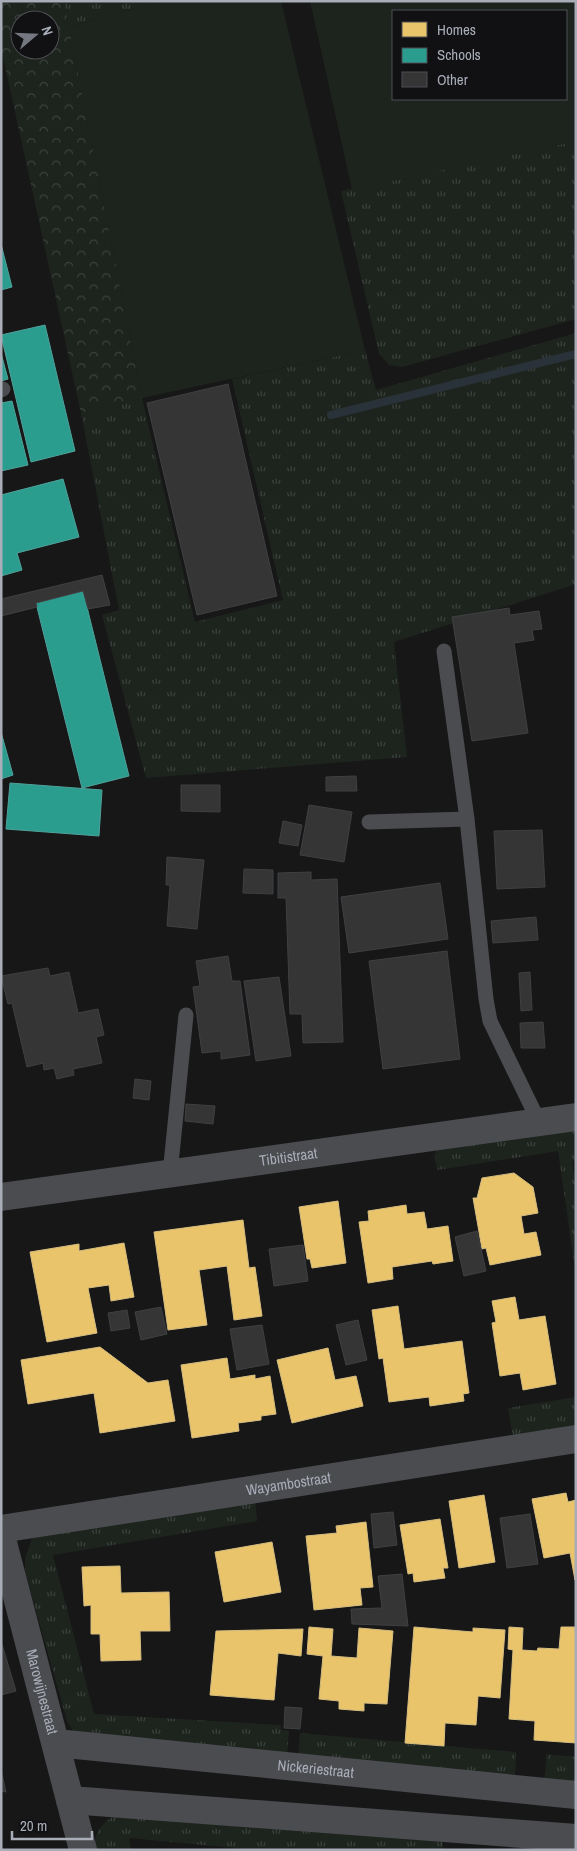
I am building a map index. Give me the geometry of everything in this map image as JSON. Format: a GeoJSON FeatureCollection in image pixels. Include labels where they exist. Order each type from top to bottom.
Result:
{"type":"FeatureCollection","features":[{"type":"Feature","properties":{"kind":"street","name":"Tibitistraat"},"geometry":{"type":"LineString","coordinates":[[1,1197],[576,1117]]}},
{"type":"Feature","properties":{"kind":"street","name":"Wayambostraat"},"geometry":{"type":"LineString","coordinates":[[1,1529],[576,1438]]}},
{"type":"Feature","properties":{"kind":"street","name":"Marowijnestraat"},"geometry":{"type":"LineString","coordinates":[[1,1535],[83,1850]]}},
{"type":"Feature","properties":{"kind":"street","name":"Nickeriestraat"},"geometry":{"type":"LineString","coordinates":[[56,1743],[576,1795]]}},
{"type":"Feature","properties":{"kind":"street"},"geometry":{"type":"LineString","coordinates":[[70,1800],[576,1838]]}},
{"type":"Feature","properties":{"kind":"lane"},"geometry":{"type":"LineString","coordinates":[[444,651],[467,819],[490,1020],[539,1122]]}},
{"type":"Feature","properties":{"kind":"lane"},"geometry":{"type":"LineString","coordinates":[[369,822],[467,819]]}},
{"type":"Feature","properties":{"kind":"lane"},"geometry":{"type":"LineString","coordinates":[[170,1174],[186,1015]]}},
{"type":"Feature","properties":{"kind":"green space"},"geometry":{"type":"Polygon","coordinates":[[[1,1],[64,1],[142,398],[81,413],[1,48],[1,1]]]}},
{"type":"Feature","properties":{"kind":"green space"},"geometry":{"type":"Polygon","coordinates":[[[64,1],[160,1],[69,27],[64,1]]]}},
{"type":"Feature","properties":{"kind":"green space"},"geometry":{"type":"Polygon","coordinates":[[[160,1],[281,1],[365,350],[142,398],[69,27],[160,1]]]}},
{"type":"Feature","properties":{"kind":"green space"},"geometry":{"type":"Polygon","coordinates":[[[310,1],[576,1],[576,141],[352,190],[310,1]]]}},
{"type":"Feature","properties":{"kind":"green space"},"geometry":{"type":"Polygon","coordinates":[[[576,141],[576,319],[402,367],[389,365],[379,354],[341,191],[576,141]]]}},
{"type":"Feature","properties":{"kind":"green space"},"geometry":{"type":"Polygon","coordinates":[[[576,333],[576,584],[394,642],[407,757],[146,778],[102,615],[119,610],[81,413],[142,398],[195,622],[283,600],[232,379],[365,350],[376,390],[576,333]]]}},
{"type":"Feature","properties":{"kind":"green space"},"geometry":{"type":"Polygon","coordinates":[[[576,1125],[576,1160],[572,1161],[576,1188],[576,1276],[558,1151],[438,1170],[434,1157],[438,1146],[576,1125]]]}},
{"type":"Feature","properties":{"kind":"green space"},"geometry":{"type":"Polygon","coordinates":[[[576,1397],[576,1428],[513,1437],[508,1408],[576,1397]]]}},
{"type":"Feature","properties":{"kind":"green space"},"geometry":{"type":"Polygon","coordinates":[[[255,1500],[257,1521],[53,1555],[94,1714],[281,1725],[281,1730],[289,1731],[287,1755],[83,1736],[73,1731],[67,1721],[25,1572],[25,1559],[33,1535],[255,1500]]]}},
{"type":"Feature","properties":{"kind":"green space"},"geometry":{"type":"Polygon","coordinates":[[[300,1733],[516,1752],[515,1780],[298,1760],[300,1733]]]}},
{"type":"Feature","properties":{"kind":"green space"},"geometry":{"type":"Polygon","coordinates":[[[547,1754],[576,1757],[576,1786],[544,1782],[547,1754]]]}},
{"type":"Feature","properties":{"kind":"green space"},"geometry":{"type":"Polygon","coordinates":[[[115,1815],[304,1828],[443,1842],[443,1850],[256,1850],[129,1838],[131,1850],[96,1850],[95,1839],[99,1830],[115,1815]]]}},
{"type":"Feature","properties":{"kind":"building: Homes"},"geometry":{"type":"Polygon","coordinates":[[[514,1173],[533,1187],[538,1213],[521,1216],[524,1234],[536,1232],[541,1255],[490,1265],[486,1248],[482,1249],[473,1198],[477,1198],[482,1178],[514,1173]]]}},
{"type":"Feature","properties":{"kind":"building: Homes"},"geometry":{"type":"Polygon","coordinates":[[[338,1201],[346,1263],[312,1268],[310,1259],[307,1259],[299,1207],[338,1201]]]}},
{"type":"Feature","properties":{"kind":"building: Homes"},"geometry":{"type":"Polygon","coordinates":[[[406,1205],[407,1214],[424,1212],[427,1229],[448,1226],[453,1261],[433,1264],[432,1261],[392,1267],[393,1279],[368,1283],[359,1222],[369,1221],[368,1211],[406,1205]]]}},
{"type":"Feature","properties":{"kind":"building: Homes"},"geometry":{"type":"Polygon","coordinates":[[[243,1220],[249,1268],[255,1267],[262,1316],[234,1320],[227,1266],[199,1270],[207,1325],[168,1330],[154,1232],[243,1220]]]}},
{"type":"Feature","properties":{"kind":"building: Homes"},"geometry":{"type":"Polygon","coordinates":[[[124,1243],[134,1297],[111,1301],[109,1285],[88,1288],[97,1333],[47,1342],[30,1252],[79,1244],[79,1251],[124,1243]]]}},
{"type":"Feature","properties":{"kind":"building: Homes"},"geometry":{"type":"Polygon","coordinates":[[[515,1297],[519,1320],[545,1316],[556,1384],[523,1390],[520,1373],[500,1376],[492,1323],[496,1322],[492,1301],[515,1297]]]}},
{"type":"Feature","properties":{"kind":"building: Homes"},"geometry":{"type":"Polygon","coordinates":[[[398,1306],[404,1349],[462,1341],[469,1393],[463,1394],[464,1401],[430,1406],[429,1397],[389,1402],[383,1358],[379,1359],[372,1310],[398,1306]]]}},
{"type":"Feature","properties":{"kind":"building: Homes"},"geometry":{"type":"Polygon","coordinates":[[[100,1347],[148,1383],[168,1380],[175,1421],[100,1433],[94,1393],[28,1404],[21,1360],[100,1347]]]}},
{"type":"Feature","properties":{"kind":"building: Homes"},"geometry":{"type":"Polygon","coordinates":[[[328,1348],[335,1380],[356,1376],[363,1406],[292,1423],[277,1360],[328,1348]]]}},
{"type":"Feature","properties":{"kind":"building: Homes"},"geometry":{"type":"Polygon","coordinates":[[[227,1358],[230,1379],[255,1375],[255,1379],[270,1376],[276,1414],[261,1416],[261,1420],[238,1423],[239,1431],[192,1438],[181,1365],[227,1358]]]}},
{"type":"Feature","properties":{"kind":"building: Homes"},"geometry":{"type":"Polygon","coordinates":[[[566,1493],[568,1502],[576,1500],[575,1580],[570,1553],[544,1558],[532,1499],[566,1493]]]}},
{"type":"Feature","properties":{"kind":"building: Homes"},"geometry":{"type":"Polygon","coordinates":[[[484,1495],[495,1562],[459,1568],[449,1501],[484,1495]]]}},
{"type":"Feature","properties":{"kind":"building: Homes"},"geometry":{"type":"Polygon","coordinates":[[[440,1519],[448,1568],[443,1568],[445,1578],[414,1582],[413,1573],[408,1574],[400,1525],[440,1519]]]}},
{"type":"Feature","properties":{"kind":"building: Homes"},"geometry":{"type":"Polygon","coordinates":[[[366,1522],[373,1587],[360,1588],[362,1605],[314,1610],[306,1536],[337,1533],[336,1526],[366,1522]]]}},
{"type":"Feature","properties":{"kind":"building: Homes"},"geometry":{"type":"Polygon","coordinates":[[[272,1542],[281,1592],[224,1602],[215,1552],[272,1542]]]}},
{"type":"Feature","properties":{"kind":"building: Homes"},"geometry":{"type":"Polygon","coordinates":[[[120,1566],[121,1593],[169,1592],[170,1631],[140,1631],[141,1660],[101,1661],[100,1634],[91,1634],[91,1605],[84,1606],[82,1567],[120,1566]]]}},
{"type":"Feature","properties":{"kind":"building: Homes"},"geometry":{"type":"Polygon","coordinates":[[[309,1627],[333,1629],[331,1656],[357,1658],[359,1628],[393,1631],[387,1704],[364,1703],[364,1711],[339,1709],[339,1701],[319,1699],[323,1656],[307,1654],[309,1627]]]}},
{"type":"Feature","properties":{"kind":"building: Homes"},"geometry":{"type":"Polygon","coordinates":[[[414,1627],[473,1632],[473,1628],[505,1630],[500,1698],[478,1696],[476,1725],[445,1723],[444,1746],[405,1743],[414,1627]]]}},
{"type":"Feature","properties":{"kind":"building: Homes"},"geometry":{"type":"Polygon","coordinates":[[[509,1627],[523,1628],[522,1650],[537,1651],[538,1648],[559,1649],[561,1627],[576,1627],[576,1743],[534,1740],[535,1721],[509,1719],[513,1650],[508,1649],[509,1627]]]}},
{"type":"Feature","properties":{"kind":"building: Homes"},"geometry":{"type":"Polygon","coordinates":[[[303,1629],[301,1656],[278,1653],[274,1700],[210,1695],[216,1631],[303,1629]]]}},
{"type":"Feature","properties":{"kind":"building: Schools"},"geometry":{"type":"Polygon","coordinates":[[[1,244],[12,287],[1,290],[1,244]]]}},
{"type":"Feature","properties":{"kind":"building: Schools"},"geometry":{"type":"Polygon","coordinates":[[[45,325],[75,451],[31,462],[1,335],[45,325]]]}},
{"type":"Feature","properties":{"kind":"building: Schools"},"geometry":{"type":"Polygon","coordinates":[[[1,353],[8,379],[1,381],[1,353]]]}},
{"type":"Feature","properties":{"kind":"building: Schools"},"geometry":{"type":"Polygon","coordinates":[[[12,401],[28,465],[1,471],[1,403],[12,401]]]}},
{"type":"Feature","properties":{"kind":"building: Schools"},"geometry":{"type":"Polygon","coordinates":[[[63,479],[79,537],[17,553],[22,570],[1,576],[1,495],[63,479]]]}},
{"type":"Feature","properties":{"kind":"building: Schools"},"geometry":{"type":"Polygon","coordinates":[[[83,591],[129,776],[82,788],[36,603],[83,591]]]}},
{"type":"Feature","properties":{"kind":"building: Schools"},"geometry":{"type":"Polygon","coordinates":[[[1,732],[13,775],[1,779],[1,732]]]}},
{"type":"Feature","properties":{"kind":"building: Schools"},"geometry":{"type":"Polygon","coordinates":[[[10,783],[102,790],[99,836],[6,829],[10,783]]]}},
{"type":"Feature","properties":{"kind":"building: Other"},"geometry":{"type":"Polygon","coordinates":[[[228,384],[277,596],[197,615],[147,403],[228,384]]]}},
{"type":"Feature","properties":{"kind":"building: Other"},"geometry":{"type":"Polygon","coordinates":[[[102,575],[110,605],[88,609],[83,591],[36,603],[37,607],[1,616],[1,599],[102,575]]]}},
{"type":"Feature","properties":{"kind":"building: Other"},"geometry":{"type":"Polygon","coordinates":[[[509,608],[510,615],[539,611],[542,629],[532,630],[534,640],[514,643],[528,733],[472,741],[452,617],[509,608]]]}},
{"type":"Feature","properties":{"kind":"building: Other"},"geometry":{"type":"Polygon","coordinates":[[[356,776],[357,791],[326,791],[326,777],[356,776]]]}},
{"type":"Feature","properties":{"kind":"building: Other"},"geometry":{"type":"Polygon","coordinates":[[[181,785],[220,785],[220,812],[181,811],[181,785]]]}},
{"type":"Feature","properties":{"kind":"building: Other"},"geometry":{"type":"Polygon","coordinates":[[[309,805],[352,812],[344,862],[300,855],[309,805]]]}},
{"type":"Feature","properties":{"kind":"building: Other"},"geometry":{"type":"Polygon","coordinates":[[[283,821],[302,825],[298,846],[279,843],[283,821]]]}},
{"type":"Feature","properties":{"kind":"building: Other"},"geometry":{"type":"Polygon","coordinates":[[[542,830],[545,887],[497,889],[494,831],[542,830]]]}},
{"type":"Feature","properties":{"kind":"building: Other"},"geometry":{"type":"Polygon","coordinates":[[[167,857],[204,860],[197,929],[167,926],[170,885],[166,885],[167,857]]]}},
{"type":"Feature","properties":{"kind":"building: Other"},"geometry":{"type":"Polygon","coordinates":[[[244,869],[273,870],[273,894],[243,893],[244,869]]]}},
{"type":"Feature","properties":{"kind":"building: Other"},"geometry":{"type":"Polygon","coordinates":[[[311,872],[311,880],[337,879],[343,1042],[303,1043],[302,1014],[290,1014],[286,898],[278,898],[278,873],[311,872]]]}},
{"type":"Feature","properties":{"kind":"building: Other"},"geometry":{"type":"Polygon","coordinates":[[[440,883],[448,939],[349,953],[341,897],[440,883]]]}},
{"type":"Feature","properties":{"kind":"building: Other"},"geometry":{"type":"Polygon","coordinates":[[[536,917],[538,940],[493,943],[491,921],[536,917]]]}},
{"type":"Feature","properties":{"kind":"building: Other"},"geometry":{"type":"Polygon","coordinates":[[[447,951],[460,1059],[383,1069],[369,961],[447,951]]]}},
{"type":"Feature","properties":{"kind":"building: Other"},"geometry":{"type":"Polygon","coordinates":[[[228,956],[232,981],[240,981],[250,1055],[221,1059],[221,1051],[202,1053],[193,987],[200,986],[196,961],[228,956]]]}},
{"type":"Feature","properties":{"kind":"building: Other"},"geometry":{"type":"Polygon","coordinates":[[[48,968],[50,976],[69,972],[78,1013],[98,1009],[104,1035],[96,1037],[102,1063],[73,1069],[74,1075],[57,1079],[54,1068],[44,1070],[43,1063],[27,1067],[12,1003],[8,1004],[1,976],[48,968]]]}},
{"type":"Feature","properties":{"kind":"building: Other"},"geometry":{"type":"Polygon","coordinates":[[[530,972],[532,1010],[521,1011],[519,973],[530,972]]]}},
{"type":"Feature","properties":{"kind":"building: Other"},"geometry":{"type":"Polygon","coordinates":[[[279,977],[291,1056],[256,1061],[244,981],[279,977]]]}},
{"type":"Feature","properties":{"kind":"building: Other"},"geometry":{"type":"Polygon","coordinates":[[[543,1022],[545,1048],[521,1048],[520,1023],[543,1022]]]}},
{"type":"Feature","properties":{"kind":"building: Other"},"geometry":{"type":"Polygon","coordinates":[[[135,1079],[151,1081],[149,1100],[133,1098],[135,1079]]]}},
{"type":"Feature","properties":{"kind":"building: Other"},"geometry":{"type":"Polygon","coordinates":[[[186,1104],[215,1106],[213,1124],[185,1121],[186,1104]]]}},
{"type":"Feature","properties":{"kind":"building: Other"},"geometry":{"type":"Polygon","coordinates":[[[477,1231],[486,1271],[464,1276],[455,1237],[477,1231]]]}},
{"type":"Feature","properties":{"kind":"building: Other"},"geometry":{"type":"Polygon","coordinates":[[[303,1245],[308,1281],[274,1286],[269,1249],[303,1245]]]}},
{"type":"Feature","properties":{"kind":"building: Other"},"geometry":{"type":"Polygon","coordinates":[[[161,1307],[167,1334],[141,1340],[135,1312],[161,1307]]]}},
{"type":"Feature","properties":{"kind":"building: Other"},"geometry":{"type":"Polygon","coordinates":[[[127,1310],[130,1328],[111,1331],[108,1313],[127,1310]]]}},
{"type":"Feature","properties":{"kind":"building: Other"},"geometry":{"type":"Polygon","coordinates":[[[358,1320],[367,1360],[346,1365],[336,1325],[358,1320]]]}},
{"type":"Feature","properties":{"kind":"building: Other"},"geometry":{"type":"Polygon","coordinates":[[[262,1325],[269,1364],[237,1370],[230,1329],[262,1325]]]}},
{"type":"Feature","properties":{"kind":"building: Other"},"geometry":{"type":"Polygon","coordinates":[[[393,1512],[397,1545],[374,1548],[371,1514],[393,1512]]]}},
{"type":"Feature","properties":{"kind":"building: Other"},"geometry":{"type":"Polygon","coordinates":[[[530,1514],[538,1564],[507,1568],[500,1518],[530,1514]]]}},
{"type":"Feature","properties":{"kind":"building: Other"},"geometry":{"type":"Polygon","coordinates":[[[402,1574],[408,1626],[352,1624],[351,1609],[382,1608],[378,1576],[402,1574]]]}},
{"type":"Feature","properties":{"kind":"building: Other"},"geometry":{"type":"Polygon","coordinates":[[[1,1641],[16,1691],[1,1695],[1,1641]]]}},
{"type":"Feature","properties":{"kind":"building: Other"},"geometry":{"type":"Polygon","coordinates":[[[285,1707],[302,1708],[300,1729],[284,1728],[285,1707]]]}},
{"type":"Feature","properties":{"kind":"building: Other"},"geometry":{"type":"Polygon","coordinates":[[[1,1770],[6,1792],[1,1791],[1,1770]]]}},
{"type":"Feature","properties":{"kind":"waterway"},"geometry":{"type":"LineString","coordinates":[[331,415],[576,354]]}}]}
